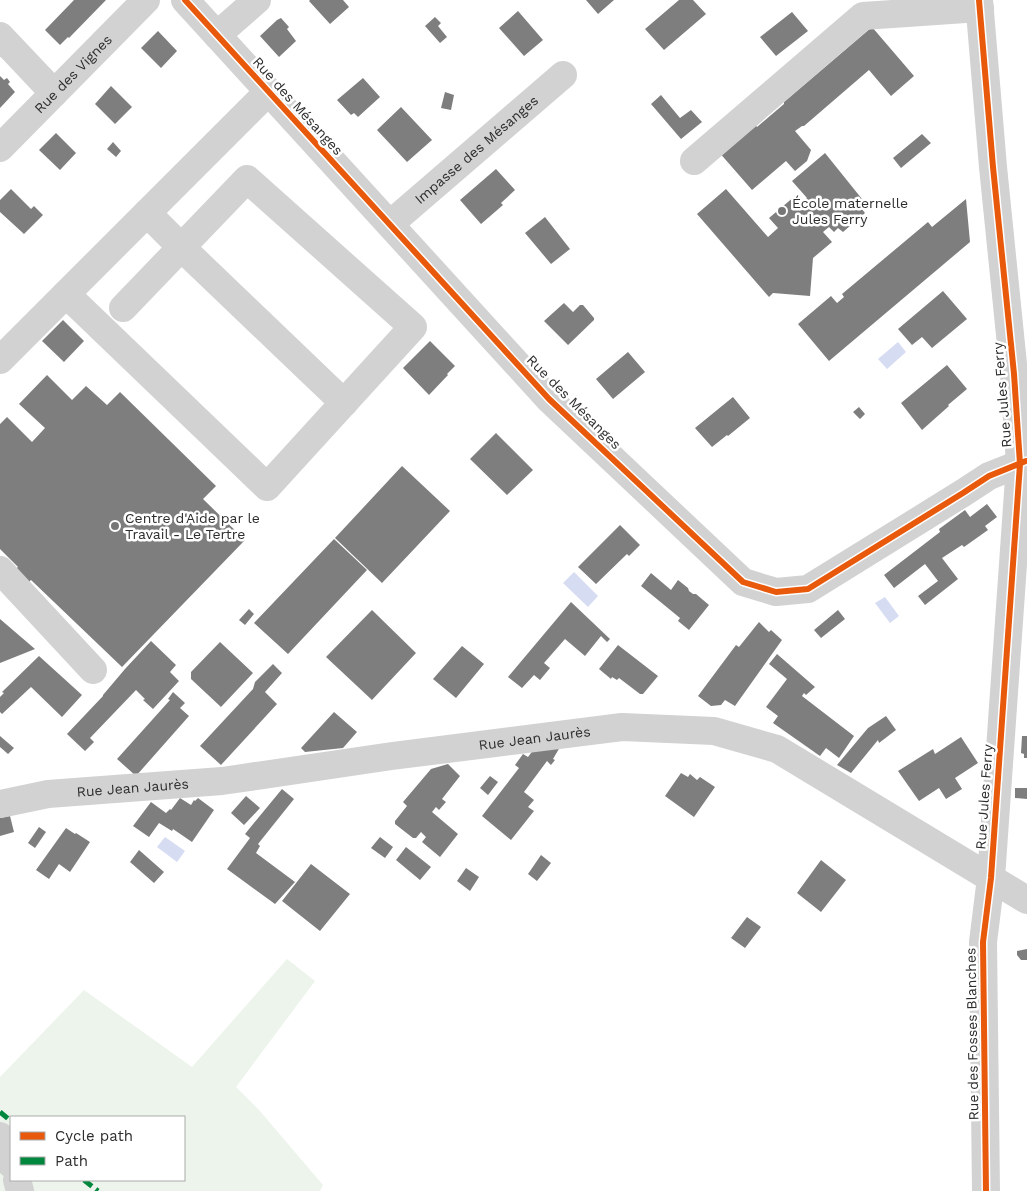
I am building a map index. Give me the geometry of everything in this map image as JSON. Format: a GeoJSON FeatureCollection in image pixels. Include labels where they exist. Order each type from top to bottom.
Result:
{"type":"FeatureCollection","features":[{"type":"Feature","properties":{"kind":"street","name":"Rue des Vignes"},"geometry":{"type":"LineString","coordinates":[[0,148],[146,0]]}},
{"type":"Feature","properties":{"kind":"street","name":"Rue des Mésanges"},"geometry":{"type":"LineString","coordinates":[[185,0],[549,399],[743,582],[776,592],[808,589],[989,476],[1023,462]]}},
{"type":"Feature","properties":{"kind":"street"},"geometry":{"type":"LineString","coordinates":[[217,35],[257,0]]}},
{"type":"Feature","properties":{"kind":"street"},"geometry":{"type":"LineString","coordinates":[[694,161],[863,16],[979,4]]}},
{"type":"Feature","properties":{"kind":"street","name":"Rue Jules Ferry"},"geometry":{"type":"LineString","coordinates":[[979,4],[993,167],[1023,462],[991,878]]}},
{"type":"Feature","properties":{"kind":"street"},"geometry":{"type":"LineString","coordinates":[[0,36],[54,93]]}},
{"type":"Feature","properties":{"kind":"street","name":"Impasse des Mésanges"},"geometry":{"type":"LineString","coordinates":[[390,224],[563,75]]}},
{"type":"Feature","properties":{"kind":"street"},"geometry":{"type":"LineString","coordinates":[[0,360],[268,92]]}},
{"type":"Feature","properties":{"kind":"street"},"geometry":{"type":"LineString","coordinates":[[66,294],[267,488],[413,327],[246,179],[123,308]]}},
{"type":"Feature","properties":{"kind":"street"},"geometry":{"type":"LineString","coordinates":[[147,213],[344,402]]}},
{"type":"Feature","properties":{"kind":"street"},"geometry":{"type":"LineString","coordinates":[[0,570],[93,670]]}},
{"type":"Feature","properties":{"kind":"street","name":"Rue Jean Jaurès"},"geometry":{"type":"LineString","coordinates":[[0,804],[48,794],[222,781],[392,756],[622,728],[714,731],[777,749],[1027,900]]}},
{"type":"Feature","properties":{"kind":"street","name":"Rue des Fosses Blanches"},"geometry":{"type":"LineString","coordinates":[[986,1191],[983,942],[991,878]]}},
{"type":"Feature","properties":{"kind":"street"},"geometry":{"type":"LineString","coordinates":[[0,1136],[10,1161]]}},
{"type":"Feature","properties":{"kind":"shaded area"},"geometry":{"type":"Polygon","coordinates":[[[287,959],[315,981],[236,1087],[259,1110],[323,1185],[320,1191],[0,1191],[0,1077],[84,990],[192,1067],[287,959]]]}},
{"type":"Feature","properties":{"kind":"water"},"geometry":{"type":"Polygon","coordinates":[[[898,342],[906,352],[887,369],[878,359],[898,342]]]}},
{"type":"Feature","properties":{"kind":"water"},"geometry":{"type":"Polygon","coordinates":[[[574,572],[598,596],[588,607],[563,583],[574,572]]]}},
{"type":"Feature","properties":{"kind":"water"},"geometry":{"type":"Polygon","coordinates":[[[885,597],[899,616],[890,623],[875,603],[885,597]]]}},
{"type":"Feature","properties":{"kind":"water"},"geometry":{"type":"Polygon","coordinates":[[[165,837],[185,851],[177,862],[157,847],[165,837]]]}},
{"type":"Feature","properties":{"kind":"building"},"geometry":{"type":"Polygon","coordinates":[[[74,0],[106,0],[60,45],[45,30],[74,0]]]}},
{"type":"Feature","properties":{"kind":"building"},"geometry":{"type":"Polygon","coordinates":[[[310,0],[343,0],[349,7],[330,24],[310,0]]]}},
{"type":"Feature","properties":{"kind":"building"},"geometry":{"type":"Polygon","coordinates":[[[586,0],[614,0],[598,14],[586,0]]]}},
{"type":"Feature","properties":{"kind":"building"},"geometry":{"type":"Polygon","coordinates":[[[679,0],[693,0],[706,14],[664,50],[645,29],[679,0]]]}},
{"type":"Feature","properties":{"kind":"building"},"geometry":{"type":"Polygon","coordinates":[[[518,11],[543,40],[524,56],[499,28],[518,11]]]}},
{"type":"Feature","properties":{"kind":"building"},"geometry":{"type":"Polygon","coordinates":[[[792,12],[808,31],[776,56],[760,37],[792,12]]]}},
{"type":"Feature","properties":{"kind":"building"},"geometry":{"type":"Polygon","coordinates":[[[435,17],[441,23],[438,26],[447,37],[440,43],[425,26],[435,17]]]}},
{"type":"Feature","properties":{"kind":"building"},"geometry":{"type":"Polygon","coordinates":[[[281,18],[289,27],[287,29],[296,41],[279,57],[260,36],[281,18]]]}},
{"type":"Feature","properties":{"kind":"building"},"geometry":{"type":"Polygon","coordinates":[[[872,27],[914,76],[891,96],[869,70],[804,126],[795,131],[811,150],[807,161],[795,171],[786,161],[752,190],[718,151],[753,122],[757,127],[872,27]]]}},
{"type":"Feature","properties":{"kind":"building"},"geometry":{"type":"Polygon","coordinates":[[[158,31],[177,51],[161,68],[141,48],[158,31]]]}},
{"type":"Feature","properties":{"kind":"building"},"geometry":{"type":"Polygon","coordinates":[[[0,76],[4,80],[7,78],[10,82],[8,84],[15,92],[0,108],[0,76]]]}},
{"type":"Feature","properties":{"kind":"building"},"geometry":{"type":"Polygon","coordinates":[[[363,78],[380,97],[358,117],[354,113],[351,115],[337,100],[363,78]]]}},
{"type":"Feature","properties":{"kind":"building"},"geometry":{"type":"Polygon","coordinates":[[[111,86],[132,107],[115,124],[95,104],[111,86]]]}},
{"type":"Feature","properties":{"kind":"building"},"geometry":{"type":"Polygon","coordinates":[[[445,92],[454,95],[451,110],[441,108],[445,92]]]}},
{"type":"Feature","properties":{"kind":"building"},"geometry":{"type":"Polygon","coordinates":[[[661,95],[680,118],[691,110],[702,122],[681,139],[651,104],[661,95]]]}},
{"type":"Feature","properties":{"kind":"building"},"geometry":{"type":"Polygon","coordinates":[[[401,107],[432,140],[407,162],[377,130],[401,107]]]}},
{"type":"Feature","properties":{"kind":"building"},"geometry":{"type":"Polygon","coordinates":[[[56,133],[76,153],[60,170],[39,150],[56,133]]]}},
{"type":"Feature","properties":{"kind":"building"},"geometry":{"type":"Polygon","coordinates":[[[922,134],[931,143],[901,168],[893,158],[922,134]]]}},
{"type":"Feature","properties":{"kind":"building"},"geometry":{"type":"Polygon","coordinates":[[[113,142],[121,151],[116,157],[107,149],[113,142]]]}},
{"type":"Feature","properties":{"kind":"building"},"geometry":{"type":"Polygon","coordinates":[[[825,153],[866,204],[861,208],[865,213],[843,232],[838,228],[834,232],[829,227],[823,232],[832,242],[813,258],[810,296],[773,293],[769,297],[697,214],[726,189],[768,237],[778,228],[769,218],[795,196],[802,203],[807,198],[792,181],[825,153]]]}},
{"type":"Feature","properties":{"kind":"building"},"geometry":{"type":"Polygon","coordinates":[[[496,169],[515,190],[501,203],[503,205],[481,224],[460,200],[496,169]]]}},
{"type":"Feature","properties":{"kind":"building"},"geometry":{"type":"Polygon","coordinates":[[[11,189],[31,209],[34,206],[43,215],[24,234],[0,212],[0,200],[11,189]]]}},
{"type":"Feature","properties":{"kind":"building"},"geometry":{"type":"Polygon","coordinates":[[[966,199],[970,242],[829,361],[798,324],[831,296],[837,303],[844,297],[842,294],[928,222],[932,227],[966,199]]]}},
{"type":"Feature","properties":{"kind":"building"},"geometry":{"type":"Polygon","coordinates":[[[545,217],[570,249],[551,264],[525,233],[545,217]]]}},
{"type":"Feature","properties":{"kind":"building"},"geometry":{"type":"Polygon","coordinates":[[[943,291],[967,319],[932,348],[922,337],[912,345],[898,329],[943,291]]]}},
{"type":"Feature","properties":{"kind":"building"},"geometry":{"type":"Polygon","coordinates":[[[564,303],[573,312],[580,305],[583,305],[594,318],[568,345],[544,321],[564,303]]]}},
{"type":"Feature","properties":{"kind":"building"},"geometry":{"type":"Polygon","coordinates":[[[63,320],[84,341],[64,362],[42,341],[63,320]]]}},
{"type":"Feature","properties":{"kind":"building"},"geometry":{"type":"Polygon","coordinates":[[[430,341],[455,366],[429,395],[403,368],[430,341]]]}},
{"type":"Feature","properties":{"kind":"building"},"geometry":{"type":"Polygon","coordinates":[[[628,352],[645,372],[613,399],[596,379],[628,352]]]}},
{"type":"Feature","properties":{"kind":"building"},"geometry":{"type":"Polygon","coordinates":[[[947,365],[967,389],[922,430],[901,403],[947,365]]]}},
{"type":"Feature","properties":{"kind":"building","name":"Centre d'Aide par le Travail - Le Tertre"},"geometry":{"type":"Polygon","coordinates":[[[47,375],[72,400],[86,386],[107,405],[120,392],[216,486],[203,499],[245,540],[122,667],[31,580],[25,586],[11,573],[18,567],[0,549],[0,424],[7,417],[32,442],[45,428],[19,404],[47,375]]]}},
{"type":"Feature","properties":{"kind":"building"},"geometry":{"type":"Polygon","coordinates":[[[733,397],[750,418],[712,447],[695,428],[733,397]]]}},
{"type":"Feature","properties":{"kind":"building"},"geometry":{"type":"Polygon","coordinates":[[[859,407],[865,414],[860,419],[853,412],[859,407]]]}},
{"type":"Feature","properties":{"kind":"building"},"geometry":{"type":"Polygon","coordinates":[[[496,433],[533,470],[507,495],[470,459],[496,433]]]}},
{"type":"Feature","properties":{"kind":"building"},"geometry":{"type":"Polygon","coordinates":[[[402,466],[450,511],[382,583],[335,538],[402,466]]]}},
{"type":"Feature","properties":{"kind":"building"},"geometry":{"type":"Polygon","coordinates":[[[987,504],[997,517],[985,526],[988,530],[964,547],[962,545],[942,558],[958,579],[925,605],[918,596],[938,581],[925,564],[894,588],[884,575],[940,532],[939,529],[965,510],[970,517],[987,504]]]}},
{"type":"Feature","properties":{"kind":"building"},"geometry":{"type":"Polygon","coordinates":[[[620,525],[640,545],[629,556],[627,554],[596,584],[578,567],[620,525]]]}},
{"type":"Feature","properties":{"kind":"building"},"geometry":{"type":"Polygon","coordinates":[[[334,539],[367,570],[288,654],[254,623],[334,539]]]}},
{"type":"Feature","properties":{"kind":"building"},"geometry":{"type":"Polygon","coordinates":[[[651,573],[671,590],[678,580],[689,591],[696,594],[709,605],[689,630],[678,621],[680,618],[641,586],[651,573]]]}},
{"type":"Feature","properties":{"kind":"building"},"geometry":{"type":"Polygon","coordinates":[[[571,602],[610,639],[607,642],[601,636],[585,656],[565,639],[544,663],[550,668],[540,680],[534,675],[522,688],[508,677],[571,602]]]}},
{"type":"Feature","properties":{"kind":"building"},"geometry":{"type":"Polygon","coordinates":[[[249,609],[254,614],[245,625],[239,620],[249,609]]]}},
{"type":"Feature","properties":{"kind":"building"},"geometry":{"type":"Polygon","coordinates":[[[372,610],[416,653],[372,700],[326,657],[372,610]]]}},
{"type":"Feature","properties":{"kind":"building"},"geometry":{"type":"Polygon","coordinates":[[[838,610],[845,619],[821,638],[814,630],[838,610]]]}},
{"type":"Feature","properties":{"kind":"building"},"geometry":{"type":"Polygon","coordinates":[[[0,619],[35,649],[0,663],[0,619]]]}},
{"type":"Feature","properties":{"kind":"building"},"geometry":{"type":"Polygon","coordinates":[[[759,622],[769,632],[771,630],[782,640],[735,706],[725,700],[721,705],[711,706],[698,696],[736,645],[739,647],[759,622]]]}},
{"type":"Feature","properties":{"kind":"building"},"geometry":{"type":"Polygon","coordinates":[[[151,641],[176,665],[170,672],[179,681],[153,709],[136,690],[90,738],[94,742],[85,751],[67,734],[151,641]]]}},
{"type":"Feature","properties":{"kind":"building"},"geometry":{"type":"Polygon","coordinates":[[[220,642],[253,673],[221,707],[191,679],[191,672],[220,642]]]}},
{"type":"Feature","properties":{"kind":"building"},"geometry":{"type":"Polygon","coordinates":[[[618,645],[658,676],[643,694],[640,694],[619,678],[617,680],[612,677],[611,679],[599,669],[618,645]]]}},
{"type":"Feature","properties":{"kind":"building"},"geometry":{"type":"Polygon","coordinates":[[[462,646],[484,664],[456,698],[433,679],[462,646]]]}},
{"type":"Feature","properties":{"kind":"building"},"geometry":{"type":"Polygon","coordinates":[[[777,654],[815,687],[802,696],[854,736],[839,758],[826,748],[820,756],[773,723],[778,716],[766,707],[787,679],[769,664],[777,654]]]}},
{"type":"Feature","properties":{"kind":"building"},"geometry":{"type":"Polygon","coordinates":[[[39,656],[82,695],[62,717],[31,687],[2,714],[0,712],[0,697],[4,693],[2,692],[39,656]]]}},
{"type":"Feature","properties":{"kind":"building"},"geometry":{"type":"Polygon","coordinates":[[[273,664],[282,673],[265,692],[277,704],[221,765],[200,746],[253,689],[255,682],[273,664]]]}},
{"type":"Feature","properties":{"kind":"building"},"geometry":{"type":"Polygon","coordinates":[[[173,692],[185,703],[180,708],[189,716],[136,776],[117,759],[170,700],[168,699],[173,692]]]}},
{"type":"Feature","properties":{"kind":"building"},"geometry":{"type":"Polygon","coordinates":[[[334,712],[357,732],[343,748],[305,752],[301,748],[334,712]]]}},
{"type":"Feature","properties":{"kind":"building"},"geometry":{"type":"Polygon","coordinates":[[[886,716],[896,730],[879,743],[878,740],[851,773],[837,765],[868,728],[886,716]]]}},
{"type":"Feature","properties":{"kind":"building"},"geometry":{"type":"Polygon","coordinates":[[[0,736],[14,748],[8,754],[0,747],[0,736]]]}},
{"type":"Feature","properties":{"kind":"building"},"geometry":{"type":"Polygon","coordinates":[[[1022,736],[1027,736],[1027,758],[1024,758],[1024,754],[1021,753],[1022,736]]]}},
{"type":"Feature","properties":{"kind":"building"},"geometry":{"type":"Polygon","coordinates":[[[961,737],[978,763],[955,778],[962,789],[946,799],[939,788],[919,801],[898,771],[933,749],[935,754],[961,737]]]}},
{"type":"Feature","properties":{"kind":"building"},"geometry":{"type":"Polygon","coordinates":[[[560,747],[551,765],[547,761],[524,792],[534,800],[528,807],[534,811],[511,840],[482,816],[519,768],[515,765],[523,754],[528,757],[534,749],[560,747]]]}},
{"type":"Feature","properties":{"kind":"building"},"geometry":{"type":"Polygon","coordinates":[[[448,764],[460,776],[442,799],[446,802],[439,810],[436,807],[432,812],[458,834],[440,857],[422,842],[426,837],[421,832],[416,838],[413,838],[395,824],[395,821],[407,806],[403,802],[431,769],[448,764]]]}},
{"type":"Feature","properties":{"kind":"building"},"geometry":{"type":"Polygon","coordinates":[[[681,773],[688,777],[690,774],[697,780],[700,777],[715,787],[694,817],[665,796],[681,773]]]}},
{"type":"Feature","properties":{"kind":"building"},"geometry":{"type":"Polygon","coordinates":[[[490,776],[498,782],[488,795],[480,788],[490,776]]]}},
{"type":"Feature","properties":{"kind":"building"},"geometry":{"type":"Polygon","coordinates":[[[1015,788],[1027,788],[1027,799],[1015,798],[1015,788]]]}},
{"type":"Feature","properties":{"kind":"building"},"geometry":{"type":"Polygon","coordinates":[[[282,789],[294,799],[258,844],[260,846],[256,853],[295,882],[275,904],[227,869],[250,838],[245,834],[282,789]]]}},
{"type":"Feature","properties":{"kind":"building"},"geometry":{"type":"Polygon","coordinates":[[[246,796],[260,808],[244,825],[231,813],[246,796]]]}},
{"type":"Feature","properties":{"kind":"building"},"geometry":{"type":"Polygon","coordinates":[[[180,798],[191,805],[198,798],[214,810],[192,842],[173,829],[172,831],[159,823],[149,837],[133,826],[151,802],[166,813],[171,810],[180,798]]]}},
{"type":"Feature","properties":{"kind":"building"},"geometry":{"type":"Polygon","coordinates":[[[10,816],[14,832],[0,836],[0,818],[10,816]]]}},
{"type":"Feature","properties":{"kind":"building"},"geometry":{"type":"Polygon","coordinates":[[[39,827],[46,832],[35,848],[28,843],[39,827]]]}},
{"type":"Feature","properties":{"kind":"building"},"geometry":{"type":"Polygon","coordinates":[[[66,828],[90,842],[70,872],[59,864],[49,879],[36,870],[66,828]]]}},
{"type":"Feature","properties":{"kind":"building"},"geometry":{"type":"Polygon","coordinates":[[[380,837],[393,847],[385,858],[371,848],[380,837]]]}},
{"type":"Feature","properties":{"kind":"building"},"geometry":{"type":"Polygon","coordinates":[[[406,847],[431,867],[420,880],[396,860],[406,847]]]}},
{"type":"Feature","properties":{"kind":"building"},"geometry":{"type":"Polygon","coordinates":[[[139,850],[164,872],[154,883],[130,862],[139,850]]]}},
{"type":"Feature","properties":{"kind":"building"},"geometry":{"type":"Polygon","coordinates":[[[541,855],[551,863],[537,881],[528,874],[541,855]]]}},
{"type":"Feature","properties":{"kind":"building"},"geometry":{"type":"Polygon","coordinates":[[[821,860],[846,880],[821,912],[797,893],[821,860]]]}},
{"type":"Feature","properties":{"kind":"building"},"geometry":{"type":"Polygon","coordinates":[[[311,864],[350,894],[320,931],[282,901],[311,864]]]}},
{"type":"Feature","properties":{"kind":"building"},"geometry":{"type":"Polygon","coordinates":[[[466,868],[479,877],[470,891],[457,881],[466,868]]]}},
{"type":"Feature","properties":{"kind":"building"},"geometry":{"type":"Polygon","coordinates":[[[747,917],[761,927],[745,948],[731,938],[747,917]]]}},
{"type":"Feature","properties":{"kind":"building"},"geometry":{"type":"Polygon","coordinates":[[[1027,949],[1027,960],[1021,960],[1017,955],[1017,951],[1027,949]]]}},
{"type":"Feature","properties":{"kind":"marked path"},"geometry":{"type":"LineString","coordinates":[[0,1112],[10,1120]]}},
{"type":"Feature","properties":{"kind":"marked path"},"geometry":{"type":"LineString","coordinates":[[85,1181],[98,1191]]}},
{"type":"Feature","properties":{"kind":"cycle path"},"geometry":{"type":"LineString","coordinates":[[185,0],[549,399],[743,582],[776,592],[808,589],[989,476],[1026,461]]}},
{"type":"Feature","properties":{"kind":"cycle path"},"geometry":{"type":"LineString","coordinates":[[979,0],[993,167],[1014,374],[1020,464],[991,878],[983,942],[986,1191]]}},
{"type":"Feature","properties":{"kind":"place","name":"École maternelle Jules Ferry"},"geometry":{"type":"Point","coordinates":[782,211]}},
{"type":"Feature","properties":{"kind":"place","name":"Centre d'Aide par le Travail - Le Tertre"},"geometry":{"type":"Point","coordinates":[115,526]}}]}
